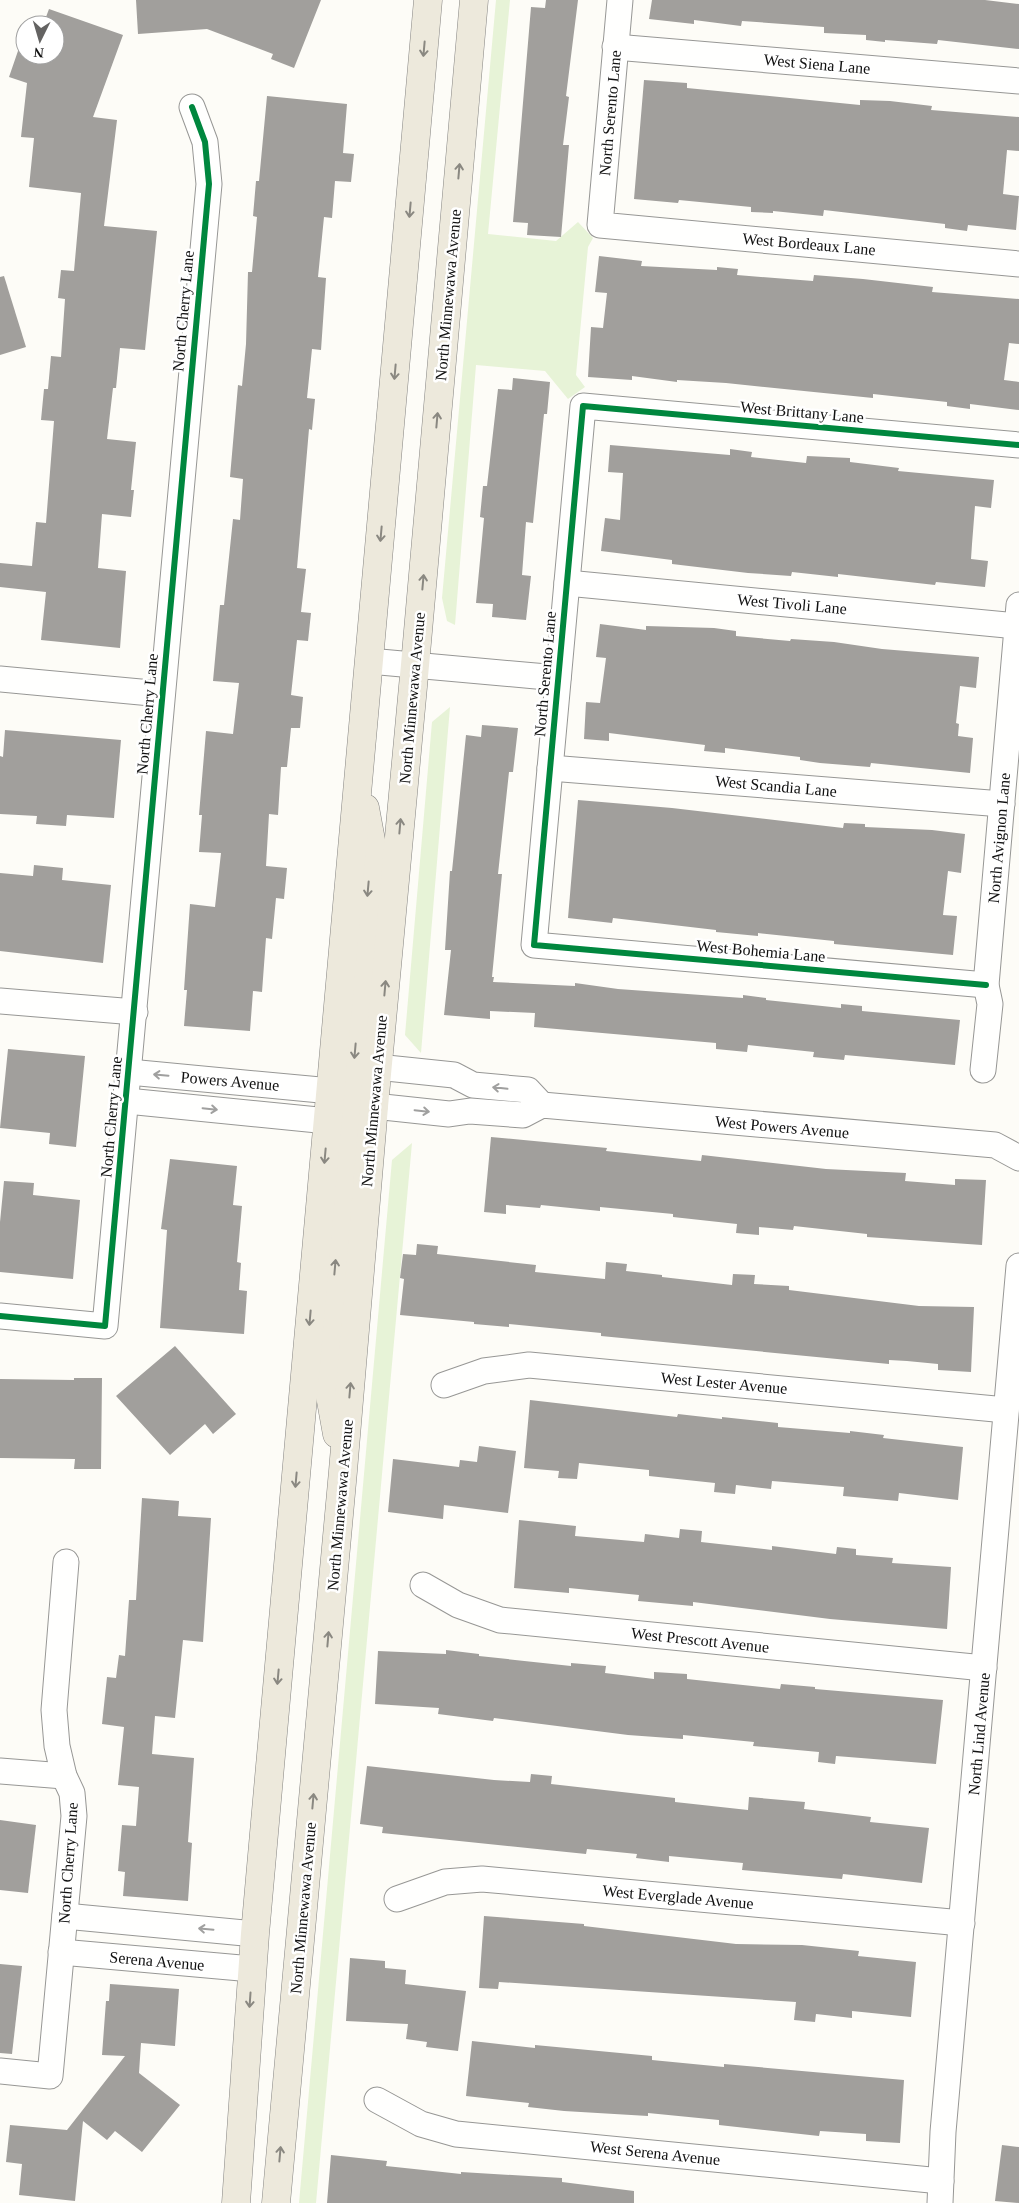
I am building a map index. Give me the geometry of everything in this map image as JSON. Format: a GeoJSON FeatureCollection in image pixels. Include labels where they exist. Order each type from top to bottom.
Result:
{"type":"FeatureCollection","features":[{"type":"Feature","properties":{"kind":"main road"},"geometry":{"type":"LineString","coordinates":[[236,2203],[255,1934],[428,0]]}},
{"type":"Feature","properties":{"kind":"main road","name":"North Minnewawa Avenue"},"geometry":{"type":"LineString","coordinates":[[276,2203],[343,1471],[377,1067],[416,666],[474,0]]}},
{"type":"Feature","properties":{"kind":"main road"},"geometry":{"type":"LineString","coordinates":[[358,771],[372,846],[353,1077],[356,1090],[363,1100],[374,1106]]}},
{"type":"Feature","properties":{"kind":"main road"},"geometry":{"type":"LineString","coordinates":[[331,1090],[344,1106],[349,1123],[326,1373],[343,1471]]}},
{"type":"Feature","properties":{"kind":"street","name":"North Serento Lane"},"geometry":{"type":"LineString","coordinates":[[600,225],[620,0]]}},
{"type":"Feature","properties":{"kind":"street","name":"West Siena Lane"},"geometry":{"type":"LineString","coordinates":[[615,47],[1019,81]]}},
{"type":"Feature","properties":{"kind":"street","name":"North Cherry Lane"},"geometry":{"type":"LineString","coordinates":[[0,1316],[105,1326],[209,184],[205,142],[192,107]]}},
{"type":"Feature","properties":{"kind":"street","name":"West Bordeaux Lane"},"geometry":{"type":"LineString","coordinates":[[600,225],[1019,264]]}},
{"type":"Feature","properties":{"kind":"street","name":"North Serento Lane"},"geometry":{"type":"LineString","coordinates":[[534,945],[583,406]]}},
{"type":"Feature","properties":{"kind":"street","name":"West Brittany Lane"},"geometry":{"type":"LineString","coordinates":[[583,406],[1019,445]]}},
{"type":"Feature","properties":{"kind":"street","name":"West Tivoli Lane"},"geometry":{"type":"LineString","coordinates":[[567,583],[1018,616]]}},
{"type":"Feature","properties":{"kind":"street","name":"North Avignon Lane"},"geometry":{"type":"LineString","coordinates":[[983,1070],[990,1004],[986,985],[1002,804],[1014,728],[1018,616]]}},
{"type":"Feature","properties":{"kind":"street"},"geometry":{"type":"LineString","coordinates":[[369,662],[558,678]]}},
{"type":"Feature","properties":{"kind":"street"},"geometry":{"type":"LineString","coordinates":[[0,679],[162,694]]}},
{"type":"Feature","properties":{"kind":"street","name":"West Scandia Lane"},"geometry":{"type":"LineString","coordinates":[[550,768],[1002,804]]}},
{"type":"Feature","properties":{"kind":"street","name":"West Bohemia Lane"},"geometry":{"type":"LineString","coordinates":[[534,945],[986,985]]}},
{"type":"Feature","properties":{"kind":"street"},"geometry":{"type":"LineString","coordinates":[[0,1000],[135,1012]]}},
{"type":"Feature","properties":{"kind":"street"},"geometry":{"type":"LineString","coordinates":[[377,1067],[454,1074],[473,1085],[528,1090],[542,1106]]}},
{"type":"Feature","properties":{"kind":"street","name":"Powers Avenue"},"geometry":{"type":"LineString","coordinates":[[129,1072],[331,1090]]}},
{"type":"Feature","properties":{"kind":"street"},"geometry":{"type":"LineString","coordinates":[[470,1111],[473,1085]]}},
{"type":"Feature","properties":{"kind":"street","name":"Powers Avenue"},"geometry":{"type":"LineString","coordinates":[[126,1101],[328,1121]]}},
{"type":"Feature","properties":{"kind":"street","name":"West Powers Avenue"},"geometry":{"type":"LineString","coordinates":[[374,1106],[450,1114],[470,1111],[523,1115],[542,1106],[995,1146],[1019,1158]]}},
{"type":"Feature","properties":{"kind":"street","name":"North Lind Avenue"},"geometry":{"type":"LineString","coordinates":[[941,2192],[962,1923],[1019,1266]]}},
{"type":"Feature","properties":{"kind":"street","name":"West Lester Avenue"},"geometry":{"type":"LineString","coordinates":[[444,1385],[484,1371],[529,1365],[1006,1410]]}},
{"type":"Feature","properties":{"kind":"street","name":"North Cherry Lane"},"geometry":{"type":"LineString","coordinates":[[0,2072],[50,2076],[74,1816],[72,1793],[64,1776],[57,1746],[54,1710],[66,1562]]}},
{"type":"Feature","properties":{"kind":"street","name":"West Prescott Avenue"},"geometry":{"type":"LineString","coordinates":[[423,1585],[458,1605],[500,1620],[984,1668]]}},
{"type":"Feature","properties":{"kind":"street"},"geometry":{"type":"LineString","coordinates":[[0,1770],[64,1776]]}},
{"type":"Feature","properties":{"kind":"street","name":"West Everglade Avenue"},"geometry":{"type":"LineString","coordinates":[[397,1899],[445,1882],[482,1879],[962,1923]]}},
{"type":"Feature","properties":{"kind":"street"},"geometry":{"type":"LineString","coordinates":[[65,1916],[255,1934]]}},
{"type":"Feature","properties":{"kind":"street","name":"Serena Avenue"},"geometry":{"type":"LineString","coordinates":[[61,1952],[252,1969]]}},
{"type":"Feature","properties":{"kind":"street","name":"West Serena Avenue"},"geometry":{"type":"LineString","coordinates":[[377,2100],[421,2124],[456,2134],[941,2192]]}},
{"type":"Feature","properties":{"kind":"green space"},"geometry":{"type":"Polygon","coordinates":[[[496,0],[510,0],[488,234],[556,241],[578,222],[593,238],[588,247],[576,375],[585,387],[568,399],[545,371],[476,365],[455,625],[447,621],[442,598],[496,0]]]}},
{"type":"Feature","properties":{"kind":"green space"},"geometry":{"type":"Polygon","coordinates":[[[450,707],[421,1053],[405,1035],[432,722],[450,707]]]}},
{"type":"Feature","properties":{"kind":"green space"},"geometry":{"type":"Polygon","coordinates":[[[412,1143],[316,2203],[299,2203],[392,1160],[412,1143]]]}},
{"type":"Feature","properties":{"kind":"building"},"geometry":{"type":"Polygon","coordinates":[[[136,0],[321,0],[294,68],[271,59],[273,54],[207,29],[138,34],[136,0]]]}},
{"type":"Feature","properties":{"kind":"building"},"geometry":{"type":"Polygon","coordinates":[[[546,0],[578,0],[566,96],[569,97],[563,145],[569,145],[561,237],[527,235],[528,223],[513,222],[531,7],[545,8],[546,0]]]}},
{"type":"Feature","properties":{"kind":"building"},"geometry":{"type":"Polygon","coordinates":[[[652,0],[985,0],[1019,4],[1019,49],[938,40],[937,44],[866,40],[866,35],[824,33],[824,27],[742,21],[741,26],[694,20],[694,24],[649,19],[652,0]]]}},
{"type":"Feature","properties":{"kind":"building"},"geometry":{"type":"Polygon","coordinates":[[[49,9],[123,35],[93,117],[117,120],[104,226],[157,231],[145,350],[120,348],[116,388],[113,388],[107,439],[136,442],[131,490],[134,490],[131,517],[102,514],[98,568],[126,571],[120,648],[41,640],[46,592],[0,587],[0,563],[32,566],[36,522],[46,523],[54,421],[41,420],[44,389],[48,389],[51,356],[61,357],[65,299],[58,298],[61,270],[74,271],[81,193],[29,187],[34,138],[21,137],[27,83],[9,77],[15,60],[15,65],[65,65],[65,15],[47,15],[49,9]]]}},
{"type":"Feature","properties":{"kind":"building"},"geometry":{"type":"Polygon","coordinates":[[[644,80],[687,83],[687,88],[860,105],[860,100],[890,101],[932,106],[931,110],[1019,117],[1019,151],[1007,150],[1003,194],[1019,196],[1016,230],[968,225],[967,231],[945,228],[945,224],[824,210],[823,216],[773,211],[773,213],[751,212],[751,207],[679,200],[678,203],[634,199],[644,80]]]}},
{"type":"Feature","properties":{"kind":"building"},"geometry":{"type":"Polygon","coordinates":[[[267,96],[347,104],[343,153],[354,154],[351,182],[335,181],[332,218],[324,217],[318,277],[326,278],[321,350],[312,349],[307,398],[315,399],[312,430],[309,429],[297,568],[306,569],[301,612],[311,613],[308,641],[297,640],[291,695],[303,697],[300,728],[291,728],[287,767],[281,767],[278,815],[269,814],[266,866],[287,868],[284,899],[276,898],[272,939],[266,938],[262,992],[253,991],[250,1031],[184,1026],[187,990],[184,990],[190,904],[215,907],[221,853],[199,852],[202,815],[199,815],[206,731],[233,734],[239,683],[213,681],[220,605],[224,605],[233,519],[240,520],[243,479],[230,477],[238,385],[242,386],[246,344],[248,272],[252,272],[257,217],[253,216],[256,181],[259,181],[267,96]]]}},
{"type":"Feature","properties":{"kind":"building"},"geometry":{"type":"Polygon","coordinates":[[[599,256],[642,261],[641,266],[717,270],[717,267],[738,269],[737,275],[813,281],[814,275],[863,279],[933,287],[932,292],[1019,299],[1019,344],[1009,343],[1004,380],[1019,382],[1019,410],[970,404],[970,409],[947,406],[947,402],[873,394],[873,398],[726,383],[677,380],[677,382],[632,376],[632,380],[588,377],[591,327],[603,328],[607,293],[595,292],[599,256]]]}},
{"type":"Feature","properties":{"kind":"building"},"geometry":{"type":"Polygon","coordinates":[[[4,276],[26,347],[0,355],[0,277],[4,276]]]}},
{"type":"Feature","properties":{"kind":"building"},"geometry":{"type":"Polygon","coordinates":[[[513,378],[550,382],[547,414],[544,414],[533,523],[526,522],[522,575],[531,576],[526,620],[492,617],[493,604],[476,603],[484,518],[480,517],[483,486],[487,486],[498,389],[512,390],[513,378]]]}},
{"type":"Feature","properties":{"kind":"building"},"geometry":{"type":"Polygon","coordinates":[[[610,445],[730,455],[730,449],[752,452],[751,457],[806,463],[807,456],[850,458],[850,462],[899,468],[898,471],[994,480],[991,508],[975,506],[971,559],[988,561],[985,587],[936,582],[935,585],[838,574],[838,577],[792,572],[791,576],[748,573],[672,564],[672,560],[601,551],[605,518],[620,520],[623,473],[608,472],[610,445]]]}},
{"type":"Feature","properties":{"kind":"building"},"geometry":{"type":"Polygon","coordinates":[[[600,624],[646,630],[646,626],[714,628],[736,631],[736,636],[790,641],[791,639],[834,642],[882,649],[979,657],[976,688],[960,686],[956,723],[959,724],[958,736],[973,738],[970,773],[871,763],[870,767],[820,763],[800,760],[800,757],[725,748],[725,753],[704,751],[705,745],[609,733],[609,741],[584,739],[586,702],[600,703],[606,658],[596,657],[600,624]]]}},
{"type":"Feature","properties":{"kind":"building"},"geometry":{"type":"Polygon","coordinates":[[[482,725],[518,728],[513,772],[509,772],[498,874],[502,874],[493,982],[575,986],[575,983],[618,989],[743,998],[743,995],[766,998],[766,1000],[841,1008],[841,1004],[862,1006],[862,1011],[960,1020],[955,1065],[845,1055],[844,1060],[813,1057],[814,1052],[748,1045],[747,1052],[716,1049],[716,1043],[534,1027],[535,1013],[490,1011],[490,1019],[444,1015],[451,950],[445,950],[450,871],[452,871],[466,735],[481,737],[482,725]]]}},
{"type":"Feature","properties":{"kind":"building"},"geometry":{"type":"Polygon","coordinates":[[[5,730],[121,740],[114,818],[67,815],[66,826],[36,824],[37,816],[0,814],[0,756],[3,757],[5,730]]]}},
{"type":"Feature","properties":{"kind":"building"},"geometry":{"type":"Polygon","coordinates":[[[578,800],[672,808],[843,828],[844,823],[865,824],[865,827],[932,830],[965,834],[961,873],[948,871],[943,915],[957,916],[953,955],[834,944],[834,941],[758,933],[758,936],[716,932],[716,930],[613,918],[612,923],[568,918],[578,800]]]}},
{"type":"Feature","properties":{"kind":"building"},"geometry":{"type":"Polygon","coordinates":[[[34,865],[63,868],[62,880],[111,885],[103,963],[0,951],[0,873],[33,876],[34,865]]]}},
{"type":"Feature","properties":{"kind":"building"},"geometry":{"type":"Polygon","coordinates":[[[8,1049],[85,1056],[76,1147],[49,1144],[50,1133],[0,1128],[8,1049]]]}},
{"type":"Feature","properties":{"kind":"building"},"geometry":{"type":"Polygon","coordinates":[[[491,1137],[607,1148],[606,1151],[701,1161],[702,1155],[826,1169],[906,1173],[905,1181],[955,1185],[955,1179],[986,1180],[982,1245],[867,1237],[867,1234],[794,1226],[793,1230],[759,1227],[759,1235],[736,1233],[737,1224],[673,1217],[673,1214],[600,1207],[600,1211],[541,1205],[540,1208],[506,1205],[506,1214],[484,1212],[491,1137]]]}},
{"type":"Feature","properties":{"kind":"building"},"geometry":{"type":"Polygon","coordinates":[[[170,1159],[237,1166],[233,1205],[242,1206],[237,1262],[241,1263],[239,1290],[247,1291],[244,1334],[160,1328],[167,1230],[161,1229],[170,1159]]]}},
{"type":"Feature","properties":{"kind":"building"},"geometry":{"type":"Polygon","coordinates":[[[4,1181],[34,1183],[33,1195],[80,1200],[73,1279],[0,1272],[0,1222],[4,1181]]]}},
{"type":"Feature","properties":{"kind":"building"},"geometry":{"type":"Polygon","coordinates":[[[417,1244],[438,1246],[437,1254],[536,1265],[535,1272],[605,1279],[606,1262],[627,1264],[626,1271],[662,1275],[662,1277],[732,1285],[733,1274],[755,1275],[754,1284],[789,1286],[789,1290],[919,1306],[974,1307],[971,1372],[938,1370],[938,1364],[889,1360],[889,1364],[601,1336],[601,1333],[509,1324],[509,1327],[474,1324],[474,1322],[400,1315],[404,1279],[400,1278],[403,1254],[416,1255],[417,1244]]]}},
{"type":"Feature","properties":{"kind":"building"},"geometry":{"type":"Polygon","coordinates":[[[175,1346],[236,1414],[213,1434],[205,1424],[170,1455],[116,1396],[175,1346]]]}},
{"type":"Feature","properties":{"kind":"building"},"geometry":{"type":"Polygon","coordinates":[[[74,1378],[102,1378],[101,1469],[74,1469],[75,1459],[0,1458],[0,1379],[74,1380],[74,1378]]]}},
{"type":"Feature","properties":{"kind":"building"},"geometry":{"type":"Polygon","coordinates":[[[530,1400],[677,1417],[678,1414],[778,1423],[778,1427],[850,1433],[850,1431],[884,1435],[883,1438],[963,1447],[958,1500],[899,1493],[898,1501],[843,1496],[844,1487],[772,1481],[771,1489],[736,1485],[735,1494],[714,1492],[715,1483],[649,1476],[649,1470],[579,1463],[577,1479],[558,1478],[559,1471],[524,1468],[530,1400]]]}},
{"type":"Feature","properties":{"kind":"building"},"geometry":{"type":"Polygon","coordinates":[[[479,1446],[516,1451],[508,1513],[444,1505],[443,1519],[388,1512],[393,1459],[459,1467],[460,1460],[477,1462],[479,1446]]]}},
{"type":"Feature","properties":{"kind":"building"},"geometry":{"type":"Polygon","coordinates":[[[142,1498],[179,1501],[178,1516],[211,1518],[203,1642],[183,1640],[175,1718],[155,1716],[152,1754],[194,1758],[188,1842],[192,1843],[188,1901],[123,1896],[125,1872],[118,1871],[122,1825],[136,1826],[139,1787],[118,1785],[124,1727],[102,1724],[107,1677],[116,1678],[119,1655],[125,1656],[129,1600],[136,1600],[142,1498]]]}},
{"type":"Feature","properties":{"kind":"building"},"geometry":{"type":"Polygon","coordinates":[[[519,1520],[576,1526],[575,1536],[644,1542],[645,1534],[679,1538],[680,1529],[702,1531],[701,1542],[772,1550],[772,1546],[836,1554],[837,1547],[856,1549],[856,1555],[893,1558],[892,1563],[951,1567],[947,1629],[830,1619],[693,1602],[693,1606],[638,1601],[639,1595],[569,1588],[569,1593],[514,1588],[519,1520]]]}},
{"type":"Feature","properties":{"kind":"building"},"geometry":{"type":"Polygon","coordinates":[[[446,1650],[479,1654],[479,1656],[571,1666],[571,1663],[606,1666],[605,1673],[654,1679],[654,1672],[687,1674],[687,1679],[780,1689],[781,1684],[815,1687],[815,1689],[943,1700],[936,1764],[836,1756],[835,1764],[818,1762],[819,1752],[753,1746],[754,1742],[683,1735],[683,1739],[628,1735],[494,1718],[493,1721],[438,1714],[439,1708],[375,1704],[378,1651],[446,1654],[446,1650]]]}},
{"type":"Feature","properties":{"kind":"building"},"geometry":{"type":"Polygon","coordinates":[[[367,1766],[494,1780],[530,1782],[531,1774],[552,1776],[551,1784],[675,1798],[675,1802],[748,1810],[749,1797],[805,1802],[804,1809],[871,1817],[870,1822],[929,1828],[922,1883],[843,1874],[842,1879],[742,1870],[743,1863],[669,1856],[669,1862],[636,1858],[637,1854],[587,1849],[586,1854],[382,1833],[383,1827],[360,1824],[367,1766]]]}},
{"type":"Feature","properties":{"kind":"building"},"geometry":{"type":"Polygon","coordinates":[[[0,1820],[36,1825],[28,1893],[0,1890],[0,1820]]]}},
{"type":"Feature","properties":{"kind":"building"},"geometry":{"type":"Polygon","coordinates":[[[484,1916],[584,1924],[584,1926],[736,1944],[802,1945],[859,1951],[858,1956],[916,1962],[911,2017],[852,2011],[852,2018],[816,2014],[815,2022],[794,2020],[796,2002],[499,1982],[498,1989],[479,1988],[484,1916]]]}},
{"type":"Feature","properties":{"kind":"building"},"geometry":{"type":"Polygon","coordinates":[[[350,1958],[385,1961],[385,1968],[406,1970],[405,1984],[466,1991],[458,2051],[426,2047],[427,2042],[406,2039],[408,2024],[346,2021],[350,1958]]]}},
{"type":"Feature","properties":{"kind":"building"},"geometry":{"type":"Polygon","coordinates":[[[0,1964],[22,1966],[12,2054],[0,2053],[0,1964]]]}},
{"type":"Feature","properties":{"kind":"building"},"geometry":{"type":"Polygon","coordinates":[[[110,1984],[179,1989],[175,2046],[141,2043],[139,2073],[180,2105],[142,2152],[115,2131],[107,2140],[83,2121],[75,2201],[19,2195],[22,2164],[6,2162],[10,2125],[67,2130],[125,2056],[102,2055],[106,2001],[109,2001],[110,1984]]]}},
{"type":"Feature","properties":{"kind":"building"},"geometry":{"type":"Polygon","coordinates":[[[472,2041],[535,2048],[535,2045],[652,2056],[652,2060],[724,2067],[724,2064],[904,2080],[900,2143],[866,2141],[866,2134],[820,2131],[819,2136],[719,2125],[719,2120],[648,2113],[648,2116],[564,2111],[528,2107],[529,2103],[466,2096],[472,2041]]]}},
{"type":"Feature","properties":{"kind":"building"},"geometry":{"type":"Polygon","coordinates":[[[1002,2145],[1019,2147],[1019,2203],[995,2201],[1002,2145]]]}},
{"type":"Feature","properties":{"kind":"building"},"geometry":{"type":"Polygon","coordinates":[[[331,2155],[387,2161],[386,2166],[461,2174],[461,2172],[562,2178],[562,2182],[634,2191],[634,2203],[327,2203],[331,2155]]]}},
{"type":"Feature","properties":{"kind":"cycle path"},"geometry":{"type":"LineString","coordinates":[[0,1316],[105,1326],[209,184],[205,142],[192,107]]}},
{"type":"Feature","properties":{"kind":"cycle path"},"geometry":{"type":"LineString","coordinates":[[986,985],[534,945],[583,406],[1019,445]]}}]}
